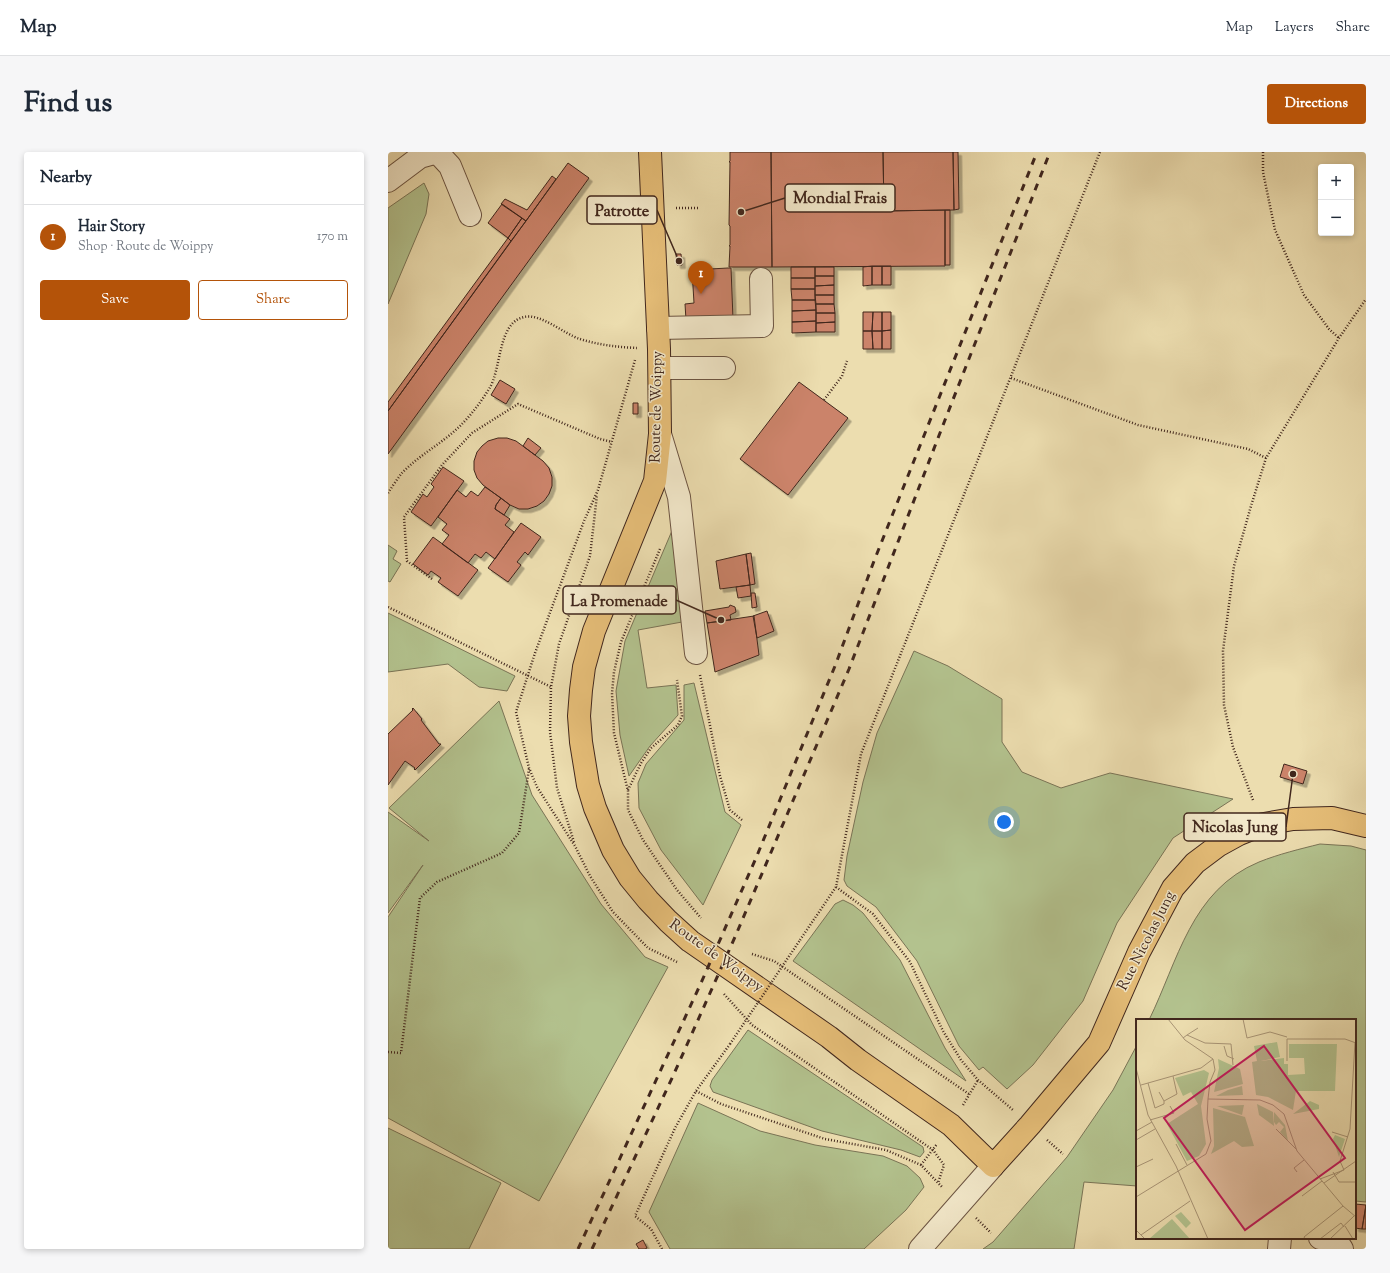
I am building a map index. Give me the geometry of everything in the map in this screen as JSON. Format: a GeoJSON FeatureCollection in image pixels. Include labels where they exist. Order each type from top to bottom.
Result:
{"type":"FeatureCollection","features":[{"type":"Feature","properties":{"kind":"main road","name":"Route de Woippy"},"geometry":{"type":"LineString","coordinates":[[650,152],[658,328],[660,434],[655,481],[594,631],[584,667],[579,716],[581,742],[588,785],[595,808],[613,850],[630,878],[648,900],[690,941],[829,1037],[858,1060],[951,1125],[993,1166]]}},
{"type":"Feature","properties":{"kind":"main road","name":"Rue Nicolas Jung"},"geometry":{"type":"LineString","coordinates":[[993,1166],[1030,1125],[1098,1043],[1139,952],[1173,888],[1195,863],[1219,845],[1239,834],[1264,824],[1293,819],[1332,818],[1366,826]]}},
{"type":"Feature","properties":{"kind":"street"},"geometry":{"type":"LineString","coordinates":[[388,181],[420,157],[438,152],[450,166],[470,215]]}},
{"type":"Feature","properties":{"kind":"street"},"geometry":{"type":"LineString","coordinates":[[658,328],[762,326],[761,280]]}},
{"type":"Feature","properties":{"kind":"street"},"geometry":{"type":"LineString","coordinates":[[659,358],[724,368]]}},
{"type":"Feature","properties":{"kind":"street"},"geometry":{"type":"LineString","coordinates":[[660,434],[679,497],[696,653]]}},
{"type":"Feature","properties":{"kind":"street"},"geometry":{"type":"LineString","coordinates":[[920,1249],[993,1166]]}},
{"type":"Feature","properties":{"kind":"street"},"geometry":{"type":"LineString","coordinates":[[1279,1249],[1280,1239]]}},
{"type":"Feature","properties":{"kind":"street"},"geometry":{"type":"LineString","coordinates":[[1328,1239],[1336,1240],[1342,1249]]}},
{"type":"Feature","properties":{"kind":"path"},"geometry":{"type":"LineString","coordinates":[[662,1249],[651,1228],[635,1216],[676,1128],[696,1091],[730,1044],[836,887],[862,754],[1100,152]]}},
{"type":"Feature","properties":{"kind":"path"},"geometry":{"type":"LineString","coordinates":[[1263,152],[1263,172],[1275,230],[1304,295],[1329,330],[1339,338]]}},
{"type":"Feature","properties":{"kind":"path"},"geometry":{"type":"LineString","coordinates":[[675,208],[700,208]]}},
{"type":"Feature","properties":{"kind":"path"},"geometry":{"type":"LineString","coordinates":[[1253,800],[1233,747],[1224,705],[1223,651],[1234,566],[1266,458],[1339,338],[1366,299]]}},
{"type":"Feature","properties":{"kind":"path"},"geometry":{"type":"LineString","coordinates":[[388,493],[402,474],[461,425],[479,404],[490,388],[494,379],[506,331],[511,324],[518,319],[530,316],[538,318],[578,338],[598,345],[636,348],[659,358]]}},
{"type":"Feature","properties":{"kind":"path"},"geometry":{"type":"LineString","coordinates":[[636,356],[598,490],[584,521],[535,653],[516,712],[529,768],[537,787],[575,846],[590,876],[613,912],[648,948],[682,964]]}},
{"type":"Feature","properties":{"kind":"path"},"geometry":{"type":"LineString","coordinates":[[824,400],[842,376],[847,361]]}},
{"type":"Feature","properties":{"kind":"path"},"geometry":{"type":"LineString","coordinates":[[1011,378],[1138,425],[1248,449],[1266,458]]}},
{"type":"Feature","properties":{"kind":"path"},"geometry":{"type":"LineString","coordinates":[[432,580],[406,561],[404,517],[442,465],[472,433],[518,404],[600,439],[612,442]]}},
{"type":"Feature","properties":{"kind":"path"},"geometry":{"type":"LineString","coordinates":[[661,548],[621,642],[614,672],[612,692],[614,733],[628,791],[628,810],[643,840],[677,890],[697,912],[705,924]]}},
{"type":"Feature","properties":{"kind":"path"},"geometry":{"type":"LineString","coordinates":[[388,607],[551,687]]}},
{"type":"Feature","properties":{"kind":"path"},"geometry":{"type":"LineString","coordinates":[[696,653],[720,776],[730,810],[742,820]]}},
{"type":"Feature","properties":{"kind":"path"},"geometry":{"type":"LineString","coordinates":[[628,791],[641,762],[651,748],[678,725],[682,716],[677,680]]}},
{"type":"Feature","properties":{"kind":"path"},"geometry":{"type":"LineString","coordinates":[[388,1052],[401,1054],[420,898],[437,882],[502,853],[519,833],[529,768]]}},
{"type":"Feature","properties":{"kind":"path"},"geometry":{"type":"LineString","coordinates":[[836,887],[873,914],[910,962],[943,1031],[961,1060],[978,1080],[962,1106]]}},
{"type":"Feature","properties":{"kind":"path"},"geometry":{"type":"LineString","coordinates":[[751,954],[774,960],[969,1094]]}},
{"type":"Feature","properties":{"kind":"path"},"geometry":{"type":"LineString","coordinates":[[724,994],[752,1025],[933,1150],[944,1165],[938,1183]]}},
{"type":"Feature","properties":{"kind":"path"},"geometry":{"type":"LineString","coordinates":[[696,1091],[721,1104],[795,1129],[824,1138],[886,1150],[921,1164],[942,1138]]}},
{"type":"Feature","properties":{"kind":"green space"},"geometry":{"type":"Polygon","coordinates":[[[424,183],[429,194],[426,214],[388,304],[388,208],[424,183]]]}},
{"type":"Feature","properties":{"kind":"green space"},"geometry":{"type":"Polygon","coordinates":[[[674,526],[682,622],[638,630],[647,688],[676,685],[678,715],[650,746],[629,776],[620,735],[616,691],[625,641],[674,526]]]}},
{"type":"Feature","properties":{"kind":"green space"},"geometry":{"type":"Polygon","coordinates":[[[388,545],[397,551],[393,559],[401,564],[390,582],[388,581],[388,545]]]}},
{"type":"Feature","properties":{"kind":"green space"},"geometry":{"type":"Polygon","coordinates":[[[388,613],[515,676],[507,691],[479,687],[448,664],[388,672],[388,613]]]}},
{"type":"Feature","properties":{"kind":"green space"},"geometry":{"type":"Polygon","coordinates":[[[914,651],[948,666],[1002,699],[1002,742],[1022,772],[1061,788],[1110,773],[1233,799],[1173,838],[1117,923],[1083,1001],[1033,1065],[1007,1089],[983,1067],[979,1070],[959,1046],[917,961],[876,907],[847,886],[844,880],[847,856],[863,782],[877,733],[914,651]]]}},
{"type":"Feature","properties":{"kind":"green space"},"geometry":{"type":"Polygon","coordinates":[[[694,683],[725,812],[741,825],[703,905],[661,850],[639,808],[638,783],[646,764],[684,720],[684,685],[694,683]]]}},
{"type":"Feature","properties":{"kind":"green space"},"geometry":{"type":"Polygon","coordinates":[[[499,701],[532,795],[601,904],[645,957],[668,967],[539,1201],[388,1118],[388,917],[423,865],[388,913],[388,812],[429,841],[389,808],[499,701]]]}},
{"type":"Feature","properties":{"kind":"green space"},"geometry":{"type":"Polygon","coordinates":[[[1320,844],[1351,846],[1366,850],[1366,1202],[1356,1201],[1356,1019],[1149,1019],[1189,929],[1217,890],[1236,874],[1259,862],[1320,844]]]}},
{"type":"Feature","properties":{"kind":"green space"},"geometry":{"type":"Polygon","coordinates":[[[843,900],[853,905],[863,913],[900,960],[945,1048],[966,1081],[793,961],[835,904],[843,900]]]}},
{"type":"Feature","properties":{"kind":"green space"},"geometry":{"type":"Polygon","coordinates":[[[748,1030],[923,1147],[924,1152],[920,1157],[901,1150],[822,1131],[713,1092],[710,1086],[712,1080],[748,1030]]]}},
{"type":"Feature","properties":{"kind":"green space"},"geometry":{"type":"Polygon","coordinates":[[[1136,1047],[1136,1186],[1084,1182],[1074,1249],[983,1249],[993,1242],[1067,1157],[1113,1090],[1136,1047]]]}},
{"type":"Feature","properties":{"kind":"green space"},"geometry":{"type":"Polygon","coordinates":[[[698,1103],[760,1131],[815,1145],[883,1156],[907,1166],[920,1178],[924,1187],[906,1210],[864,1249],[670,1249],[649,1212],[698,1103]]]}},
{"type":"Feature","properties":{"kind":"green space"},"geometry":{"type":"Polygon","coordinates":[[[388,1128],[501,1183],[469,1249],[388,1249],[388,1128]]]}},
{"type":"Feature","properties":{"kind":"building"},"geometry":{"type":"Polygon","coordinates":[[[730,152],[771,152],[772,267],[729,267],[730,152]]]}},
{"type":"Feature","properties":{"kind":"building"},"geometry":{"type":"Polygon","coordinates":[[[771,152],[883,152],[884,211],[945,210],[945,266],[772,267],[771,152]]]}},
{"type":"Feature","properties":{"kind":"building"},"geometry":{"type":"Polygon","coordinates":[[[883,152],[953,152],[954,210],[884,211],[883,152]]]}},
{"type":"Feature","properties":{"kind":"building"},"geometry":{"type":"Polygon","coordinates":[[[953,152],[958,152],[959,209],[954,210],[953,152]]]}},
{"type":"Feature","properties":{"kind":"building"},"geometry":{"type":"Polygon","coordinates":[[[568,163],[589,178],[388,454],[388,411],[568,163]]]}},
{"type":"Feature","properties":{"kind":"building"},"geometry":{"type":"Polygon","coordinates":[[[552,176],[556,179],[526,221],[501,204],[505,199],[527,210],[552,176]]]}},
{"type":"Feature","properties":{"kind":"building"},"geometry":{"type":"Polygon","coordinates":[[[502,204],[522,218],[508,238],[488,223],[502,204]]]}},
{"type":"Feature","properties":{"kind":"building"},"geometry":{"type":"Polygon","coordinates":[[[945,210],[950,210],[950,265],[945,265],[945,210]]]}},
{"type":"Feature","properties":{"kind":"building"},"geometry":{"type":"Polygon","coordinates":[[[522,218],[526,221],[511,241],[508,238],[522,218]]]}},
{"type":"Feature","properties":{"kind":"building"},"geometry":{"type":"Polygon","coordinates":[[[508,238],[511,241],[388,411],[388,402],[508,238]]]}},
{"type":"Feature","properties":{"kind":"building"},"geometry":{"type":"Polygon","coordinates":[[[676,254],[681,254],[682,265],[677,265],[676,254]]]}},
{"type":"Feature","properties":{"kind":"building"},"geometry":{"type":"Polygon","coordinates":[[[872,266],[882,266],[882,285],[872,285],[872,266]]]}},
{"type":"Feature","properties":{"kind":"building"},"geometry":{"type":"Polygon","coordinates":[[[872,266],[872,285],[863,286],[863,267],[872,266]]]}},
{"type":"Feature","properties":{"kind":"building"},"geometry":{"type":"Polygon","coordinates":[[[882,266],[891,266],[891,285],[882,285],[882,266]]]}},
{"type":"Feature","properties":{"kind":"building"},"geometry":{"type":"Polygon","coordinates":[[[791,267],[815,267],[815,278],[791,278],[791,267]]]}},
{"type":"Feature","properties":{"kind":"building"},"geometry":{"type":"Polygon","coordinates":[[[815,267],[834,267],[834,276],[815,276],[815,267]]]}},
{"type":"Feature","properties":{"kind":"building"},"geometry":{"type":"Polygon","coordinates":[[[731,268],[733,319],[686,320],[685,304],[694,303],[692,270],[731,268]]]}},
{"type":"Feature","properties":{"kind":"building"},"geometry":{"type":"Polygon","coordinates":[[[815,276],[834,276],[834,285],[815,286],[815,276]]]}},
{"type":"Feature","properties":{"kind":"building"},"geometry":{"type":"Polygon","coordinates":[[[791,278],[815,278],[815,289],[791,289],[791,278]]]}},
{"type":"Feature","properties":{"kind":"building"},"geometry":{"type":"Polygon","coordinates":[[[834,285],[834,295],[815,295],[815,286],[834,285]]]}},
{"type":"Feature","properties":{"kind":"building"},"geometry":{"type":"Polygon","coordinates":[[[791,289],[815,289],[815,300],[792,300],[791,289]]]}},
{"type":"Feature","properties":{"kind":"building"},"geometry":{"type":"Polygon","coordinates":[[[815,295],[834,295],[834,304],[816,304],[815,295]]]}},
{"type":"Feature","properties":{"kind":"building"},"geometry":{"type":"Polygon","coordinates":[[[792,300],[815,300],[816,310],[792,311],[792,300]]]}},
{"type":"Feature","properties":{"kind":"building"},"geometry":{"type":"Polygon","coordinates":[[[816,304],[834,304],[835,313],[816,313],[816,304]]]}},
{"type":"Feature","properties":{"kind":"building"},"geometry":{"type":"Polygon","coordinates":[[[816,310],[816,321],[792,322],[792,311],[816,310]]]}},
{"type":"Feature","properties":{"kind":"building"},"geometry":{"type":"Polygon","coordinates":[[[863,312],[873,312],[872,331],[863,331],[863,312]]]}},
{"type":"Feature","properties":{"kind":"building"},"geometry":{"type":"Polygon","coordinates":[[[873,312],[882,312],[882,331],[872,331],[873,312]]]}},
{"type":"Feature","properties":{"kind":"building"},"geometry":{"type":"Polygon","coordinates":[[[882,312],[891,312],[891,330],[882,331],[882,312]]]}},
{"type":"Feature","properties":{"kind":"building"},"geometry":{"type":"Polygon","coordinates":[[[816,313],[835,313],[835,322],[816,323],[816,313]]]}},
{"type":"Feature","properties":{"kind":"building"},"geometry":{"type":"Polygon","coordinates":[[[816,321],[816,332],[792,333],[792,322],[816,321]]]}},
{"type":"Feature","properties":{"kind":"building"},"geometry":{"type":"Polygon","coordinates":[[[835,322],[835,332],[816,332],[816,323],[835,322]]]}},
{"type":"Feature","properties":{"kind":"building"},"geometry":{"type":"Polygon","coordinates":[[[891,330],[891,349],[882,349],[882,331],[891,330]]]}},
{"type":"Feature","properties":{"kind":"building"},"geometry":{"type":"Polygon","coordinates":[[[863,331],[872,331],[873,349],[863,349],[863,331]]]}},
{"type":"Feature","properties":{"kind":"building"},"geometry":{"type":"Polygon","coordinates":[[[872,331],[882,331],[882,349],[873,349],[872,331]]]}},
{"type":"Feature","properties":{"kind":"building"},"geometry":{"type":"Polygon","coordinates":[[[500,380],[515,389],[506,404],[491,395],[500,380]]]}},
{"type":"Feature","properties":{"kind":"building"},"geometry":{"type":"Polygon","coordinates":[[[799,382],[848,418],[788,495],[740,459],[799,382]]]}},
{"type":"Feature","properties":{"kind":"building"},"geometry":{"type":"Polygon","coordinates":[[[633,403],[638,403],[638,414],[633,414],[633,403]]]}},
{"type":"Feature","properties":{"kind":"building"},"geometry":{"type":"Polygon","coordinates":[[[498,438],[507,438],[516,441],[543,461],[549,468],[552,477],[552,486],[544,501],[537,506],[528,509],[519,509],[510,505],[483,485],[477,478],[474,470],[474,461],[477,452],[488,441],[498,438]]]}},
{"type":"Feature","properties":{"kind":"building"},"geometry":{"type":"Polygon","coordinates":[[[528,438],[541,448],[535,455],[523,446],[528,438]]]}},
{"type":"Feature","properties":{"kind":"building"},"geometry":{"type":"Polygon","coordinates":[[[443,467],[464,481],[431,526],[411,512],[423,494],[427,497],[434,487],[431,484],[443,467]]]}},
{"type":"Feature","properties":{"kind":"building"},"geometry":{"type":"Polygon","coordinates":[[[485,487],[501,498],[495,509],[510,519],[505,525],[514,532],[495,559],[486,552],[481,558],[475,554],[468,563],[442,544],[449,535],[442,530],[447,524],[438,517],[457,490],[466,497],[471,491],[478,496],[485,487]]]}},
{"type":"Feature","properties":{"kind":"building"},"geometry":{"type":"Polygon","coordinates":[[[501,498],[510,505],[504,515],[495,509],[501,498]]]}},
{"type":"Feature","properties":{"kind":"building"},"geometry":{"type":"Polygon","coordinates":[[[521,523],[541,537],[528,555],[525,552],[517,562],[521,565],[508,582],[488,568],[521,523]]]}},
{"type":"Feature","properties":{"kind":"building"},"geometry":{"type":"Polygon","coordinates":[[[433,537],[478,570],[458,596],[438,582],[441,578],[431,571],[428,575],[413,564],[433,537]]]}},
{"type":"Feature","properties":{"kind":"building"},"geometry":{"type":"Polygon","coordinates":[[[751,553],[755,584],[750,585],[746,554],[751,553]]]}},
{"type":"Feature","properties":{"kind":"building"},"geometry":{"type":"Polygon","coordinates":[[[746,554],[750,585],[720,589],[716,561],[746,554]]]}},
{"type":"Feature","properties":{"kind":"building"},"geometry":{"type":"Polygon","coordinates":[[[750,585],[751,596],[738,598],[736,587],[750,585]]]}},
{"type":"Feature","properties":{"kind":"building"},"geometry":{"type":"Polygon","coordinates":[[[751,593],[755,593],[757,607],[752,608],[751,593]]]}},
{"type":"Feature","properties":{"kind":"building"},"geometry":{"type":"Polygon","coordinates":[[[730,605],[735,607],[736,612],[730,615],[731,620],[707,623],[705,611],[729,607],[730,605]]]}},
{"type":"Feature","properties":{"kind":"building"},"geometry":{"type":"Polygon","coordinates":[[[767,611],[774,631],[757,638],[753,616],[767,611]]]}},
{"type":"Feature","properties":{"kind":"building"},"geometry":{"type":"Polygon","coordinates":[[[754,616],[759,655],[715,672],[707,623],[754,616]]]}},
{"type":"Feature","properties":{"kind":"building"},"geometry":{"type":"Polygon","coordinates":[[[413,708],[439,744],[441,744],[415,770],[415,768],[405,761],[388,785],[388,734],[413,710],[413,708]]]}},
{"type":"Feature","properties":{"kind":"building"},"geometry":{"type":"Polygon","coordinates":[[[1284,764],[1307,771],[1303,784],[1280,777],[1284,764]]]}},
{"type":"Feature","properties":{"kind":"building"},"geometry":{"type":"Polygon","coordinates":[[[1356,1204],[1366,1205],[1362,1229],[1356,1228],[1356,1204]]]}},
{"type":"Feature","properties":{"kind":"building"},"geometry":{"type":"Polygon","coordinates":[[[1366,1205],[1366,1229],[1362,1229],[1366,1205]]]}},
{"type":"Feature","properties":{"kind":"building"},"geometry":{"type":"Polygon","coordinates":[[[643,1240],[647,1248],[639,1249],[636,1244],[643,1240]]]}},
{"type":"Feature","properties":{"kind":"railway"},"geometry":{"type":"LineString","coordinates":[[578,1249],[701,983],[756,858],[835,666],[874,561],[1037,152]]}},
{"type":"Feature","properties":{"kind":"railway"},"geometry":{"type":"LineString","coordinates":[[592,1249],[673,1076],[735,937],[849,669],[1050,152]]}},
{"type":"Feature","properties":{"kind":"place","name":"Mondial Frais"},"geometry":{"type":"Point","coordinates":[741,212]}},
{"type":"Feature","properties":{"kind":"place","name":"Patrotte"},"geometry":{"type":"Point","coordinates":[679,261]}},
{"type":"Feature","properties":{"kind":"place","name":"Hair Story"},"geometry":{"type":"Point","coordinates":[701,294]}},
{"type":"Feature","properties":{"kind":"place","name":"La Promenade"},"geometry":{"type":"Point","coordinates":[721,620]}},
{"type":"Feature","properties":{"kind":"place","name":"Nicolas Jung"},"geometry":{"type":"Point","coordinates":[1293,774]}}]}
